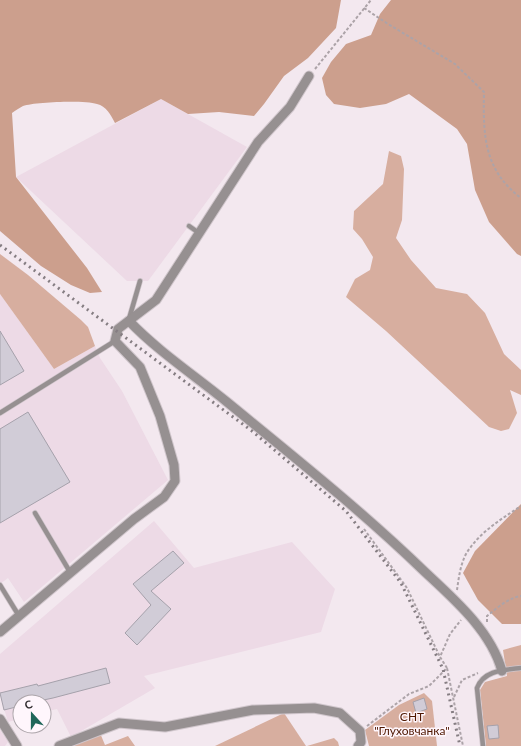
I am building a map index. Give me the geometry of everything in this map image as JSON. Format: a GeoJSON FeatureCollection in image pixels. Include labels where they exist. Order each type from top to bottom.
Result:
{"type":"FeatureCollection","features":[{"type":"Feature","properties":{"kind":"street"},"geometry":{"type":"LineString","coordinates":[[0,632],[134,519],[164,497],[175,482],[174,465],[160,416],[140,367],[115,340],[118,329],[156,300],[258,142],[290,107],[309,76]]}},
{"type":"Feature","properties":{"kind":"street"},"geometry":{"type":"LineString","coordinates":[[129,321],[149,342],[226,402],[336,492],[402,550],[457,604],[487,639],[498,657],[502,671]]}},
{"type":"Feature","properties":{"kind":"street"},"geometry":{"type":"LineString","coordinates":[[59,746],[118,723],[165,727],[253,710],[314,708],[340,713],[360,731],[361,745]]}},
{"type":"Feature","properties":{"kind":"street"},"geometry":{"type":"LineString","coordinates":[[0,719],[17,746]]}},
{"type":"Feature","properties":{"kind":"lane"},"geometry":{"type":"LineString","coordinates":[[189,226],[199,233]]}},
{"type":"Feature","properties":{"kind":"lane"},"geometry":{"type":"LineString","coordinates":[[129,321],[140,281]]}},
{"type":"Feature","properties":{"kind":"lane"},"geometry":{"type":"LineString","coordinates":[[0,413],[115,340]]}},
{"type":"Feature","properties":{"kind":"lane"},"geometry":{"type":"LineString","coordinates":[[35,513],[70,572]]}},
{"type":"Feature","properties":{"kind":"lane"},"geometry":{"type":"LineString","coordinates":[[0,585],[19,616]]}},
{"type":"Feature","properties":{"kind":"lane"},"geometry":{"type":"LineString","coordinates":[[483,746],[477,688],[480,680],[488,674],[521,668]]}},
{"type":"Feature","properties":{"kind":"path"},"geometry":{"type":"LineString","coordinates":[[309,76],[371,0]]}},
{"type":"Feature","properties":{"kind":"path"},"geometry":{"type":"LineString","coordinates":[[364,8],[455,64],[484,92],[485,135],[492,165],[509,189],[521,198]]}},
{"type":"Feature","properties":{"kind":"path"},"geometry":{"type":"LineString","coordinates":[[440,657],[450,634],[461,622],[457,604],[460,570],[469,548],[496,522],[521,506]]}},
{"type":"Feature","properties":{"kind":"path"},"geometry":{"type":"LineString","coordinates":[[360,525],[407,588],[440,657],[447,668],[463,746]]}},
{"type":"Feature","properties":{"kind":"path"},"geometry":{"type":"LineString","coordinates":[[487,639],[487,616],[513,598],[521,596]]}},
{"type":"Feature","properties":{"kind":"path"},"geometry":{"type":"LineString","coordinates":[[360,731],[409,694],[429,686],[447,668]]}},
{"type":"Feature","properties":{"kind":"path"},"geometry":{"type":"LineString","coordinates":[[454,698],[462,680],[482,672]]}},
{"type":"Feature","properties":{"kind":"shaded area"},"geometry":{"type":"Polygon","coordinates":[[[0,0],[341,0],[336,28],[308,58],[284,76],[254,116],[219,112],[188,114],[161,99],[115,123],[106,109],[100,105],[91,103],[38,103],[23,106],[12,113],[16,177],[87,268],[102,292],[90,293],[71,285],[41,266],[0,231],[0,0]]]}},
{"type":"Feature","properties":{"kind":"shaded area"},"geometry":{"type":"Polygon","coordinates":[[[391,0],[521,0],[521,256],[517,254],[489,222],[475,190],[467,144],[457,129],[409,94],[386,104],[360,108],[334,104],[326,95],[322,78],[331,62],[346,44],[371,35],[380,14],[391,0]]]}},
{"type":"Feature","properties":{"kind":"shaded area"},"geometry":{"type":"Polygon","coordinates":[[[161,99],[247,147],[148,281],[127,281],[16,177],[161,99]]]}},
{"type":"Feature","properties":{"kind":"shaded area"},"geometry":{"type":"Polygon","coordinates":[[[0,294],[54,369],[95,346],[100,358],[122,391],[168,480],[24,602],[8,578],[0,584],[0,294]]]}},
{"type":"Feature","properties":{"kind":"shaded area"},"geometry":{"type":"Polygon","coordinates":[[[521,504],[521,624],[502,624],[478,600],[463,573],[475,551],[521,504]]]}},
{"type":"Feature","properties":{"kind":"shaded area"},"geometry":{"type":"Polygon","coordinates":[[[154,521],[194,568],[292,542],[335,589],[321,632],[144,676],[155,688],[71,737],[57,709],[52,710],[52,694],[12,694],[12,721],[8,722],[0,695],[0,654],[154,521]]]}},
{"type":"Feature","properties":{"kind":"shaded area"},"geometry":{"type":"Polygon","coordinates":[[[0,730],[8,742],[5,746],[0,746],[0,730]]]}},
{"type":"Feature","properties":{"kind":"green space"},"geometry":{"type":"Polygon","coordinates":[[[389,151],[401,156],[404,169],[402,220],[396,238],[411,260],[436,288],[467,294],[485,313],[504,354],[521,370],[521,395],[510,390],[517,413],[509,429],[501,431],[489,427],[386,331],[346,297],[355,279],[370,270],[373,257],[362,239],[353,229],[354,211],[383,184],[389,151]]]}},
{"type":"Feature","properties":{"kind":"green space"},"geometry":{"type":"Polygon","coordinates":[[[0,254],[28,275],[81,320],[88,327],[95,346],[54,369],[0,294],[0,254]]]}},
{"type":"Feature","properties":{"kind":"green space"},"geometry":{"type":"Polygon","coordinates":[[[521,645],[521,746],[486,746],[480,690],[485,682],[507,676],[503,650],[521,645]]]}},
{"type":"Feature","properties":{"kind":"green space","name":"СНТ \"Глуховчанка\""},"geometry":{"type":"Polygon","coordinates":[[[424,693],[432,701],[437,746],[369,746],[365,730],[399,705],[424,693]]]}},
{"type":"Feature","properties":{"kind":"green space"},"geometry":{"type":"Polygon","coordinates":[[[284,713],[306,746],[215,746],[284,713]]]}},
{"type":"Feature","properties":{"kind":"green space"},"geometry":{"type":"Polygon","coordinates":[[[100,733],[105,745],[128,736],[135,746],[69,746],[100,733]]]}},
{"type":"Feature","properties":{"kind":"green space"},"geometry":{"type":"Polygon","coordinates":[[[334,738],[338,742],[339,746],[307,746],[334,738]]]}},
{"type":"Feature","properties":{"kind":"building"},"geometry":{"type":"Polygon","coordinates":[[[0,331],[24,371],[0,385],[0,331]]]}},
{"type":"Feature","properties":{"kind":"building"},"geometry":{"type":"Polygon","coordinates":[[[28,412],[70,482],[0,523],[0,429],[28,412]]]}},
{"type":"Feature","properties":{"kind":"building"},"geometry":{"type":"Polygon","coordinates":[[[173,551],[184,563],[151,591],[171,609],[137,645],[125,633],[151,605],[133,584],[173,551]]]}},
{"type":"Feature","properties":{"kind":"building"},"geometry":{"type":"Polygon","coordinates":[[[106,668],[110,683],[52,698],[52,694],[12,694],[12,708],[4,710],[0,693],[37,684],[38,686],[106,668]]]}},
{"type":"Feature","properties":{"kind":"building"},"geometry":{"type":"Polygon","coordinates":[[[424,698],[427,709],[416,713],[413,702],[424,698]]]}},
{"type":"Feature","properties":{"kind":"building"},"geometry":{"type":"Polygon","coordinates":[[[498,725],[499,738],[489,739],[487,726],[498,725]]]}},
{"type":"Feature","properties":{"kind":"railway"},"geometry":{"type":"LineString","coordinates":[[0,245],[252,431],[346,511],[401,583],[443,669],[460,746]]}}]}
